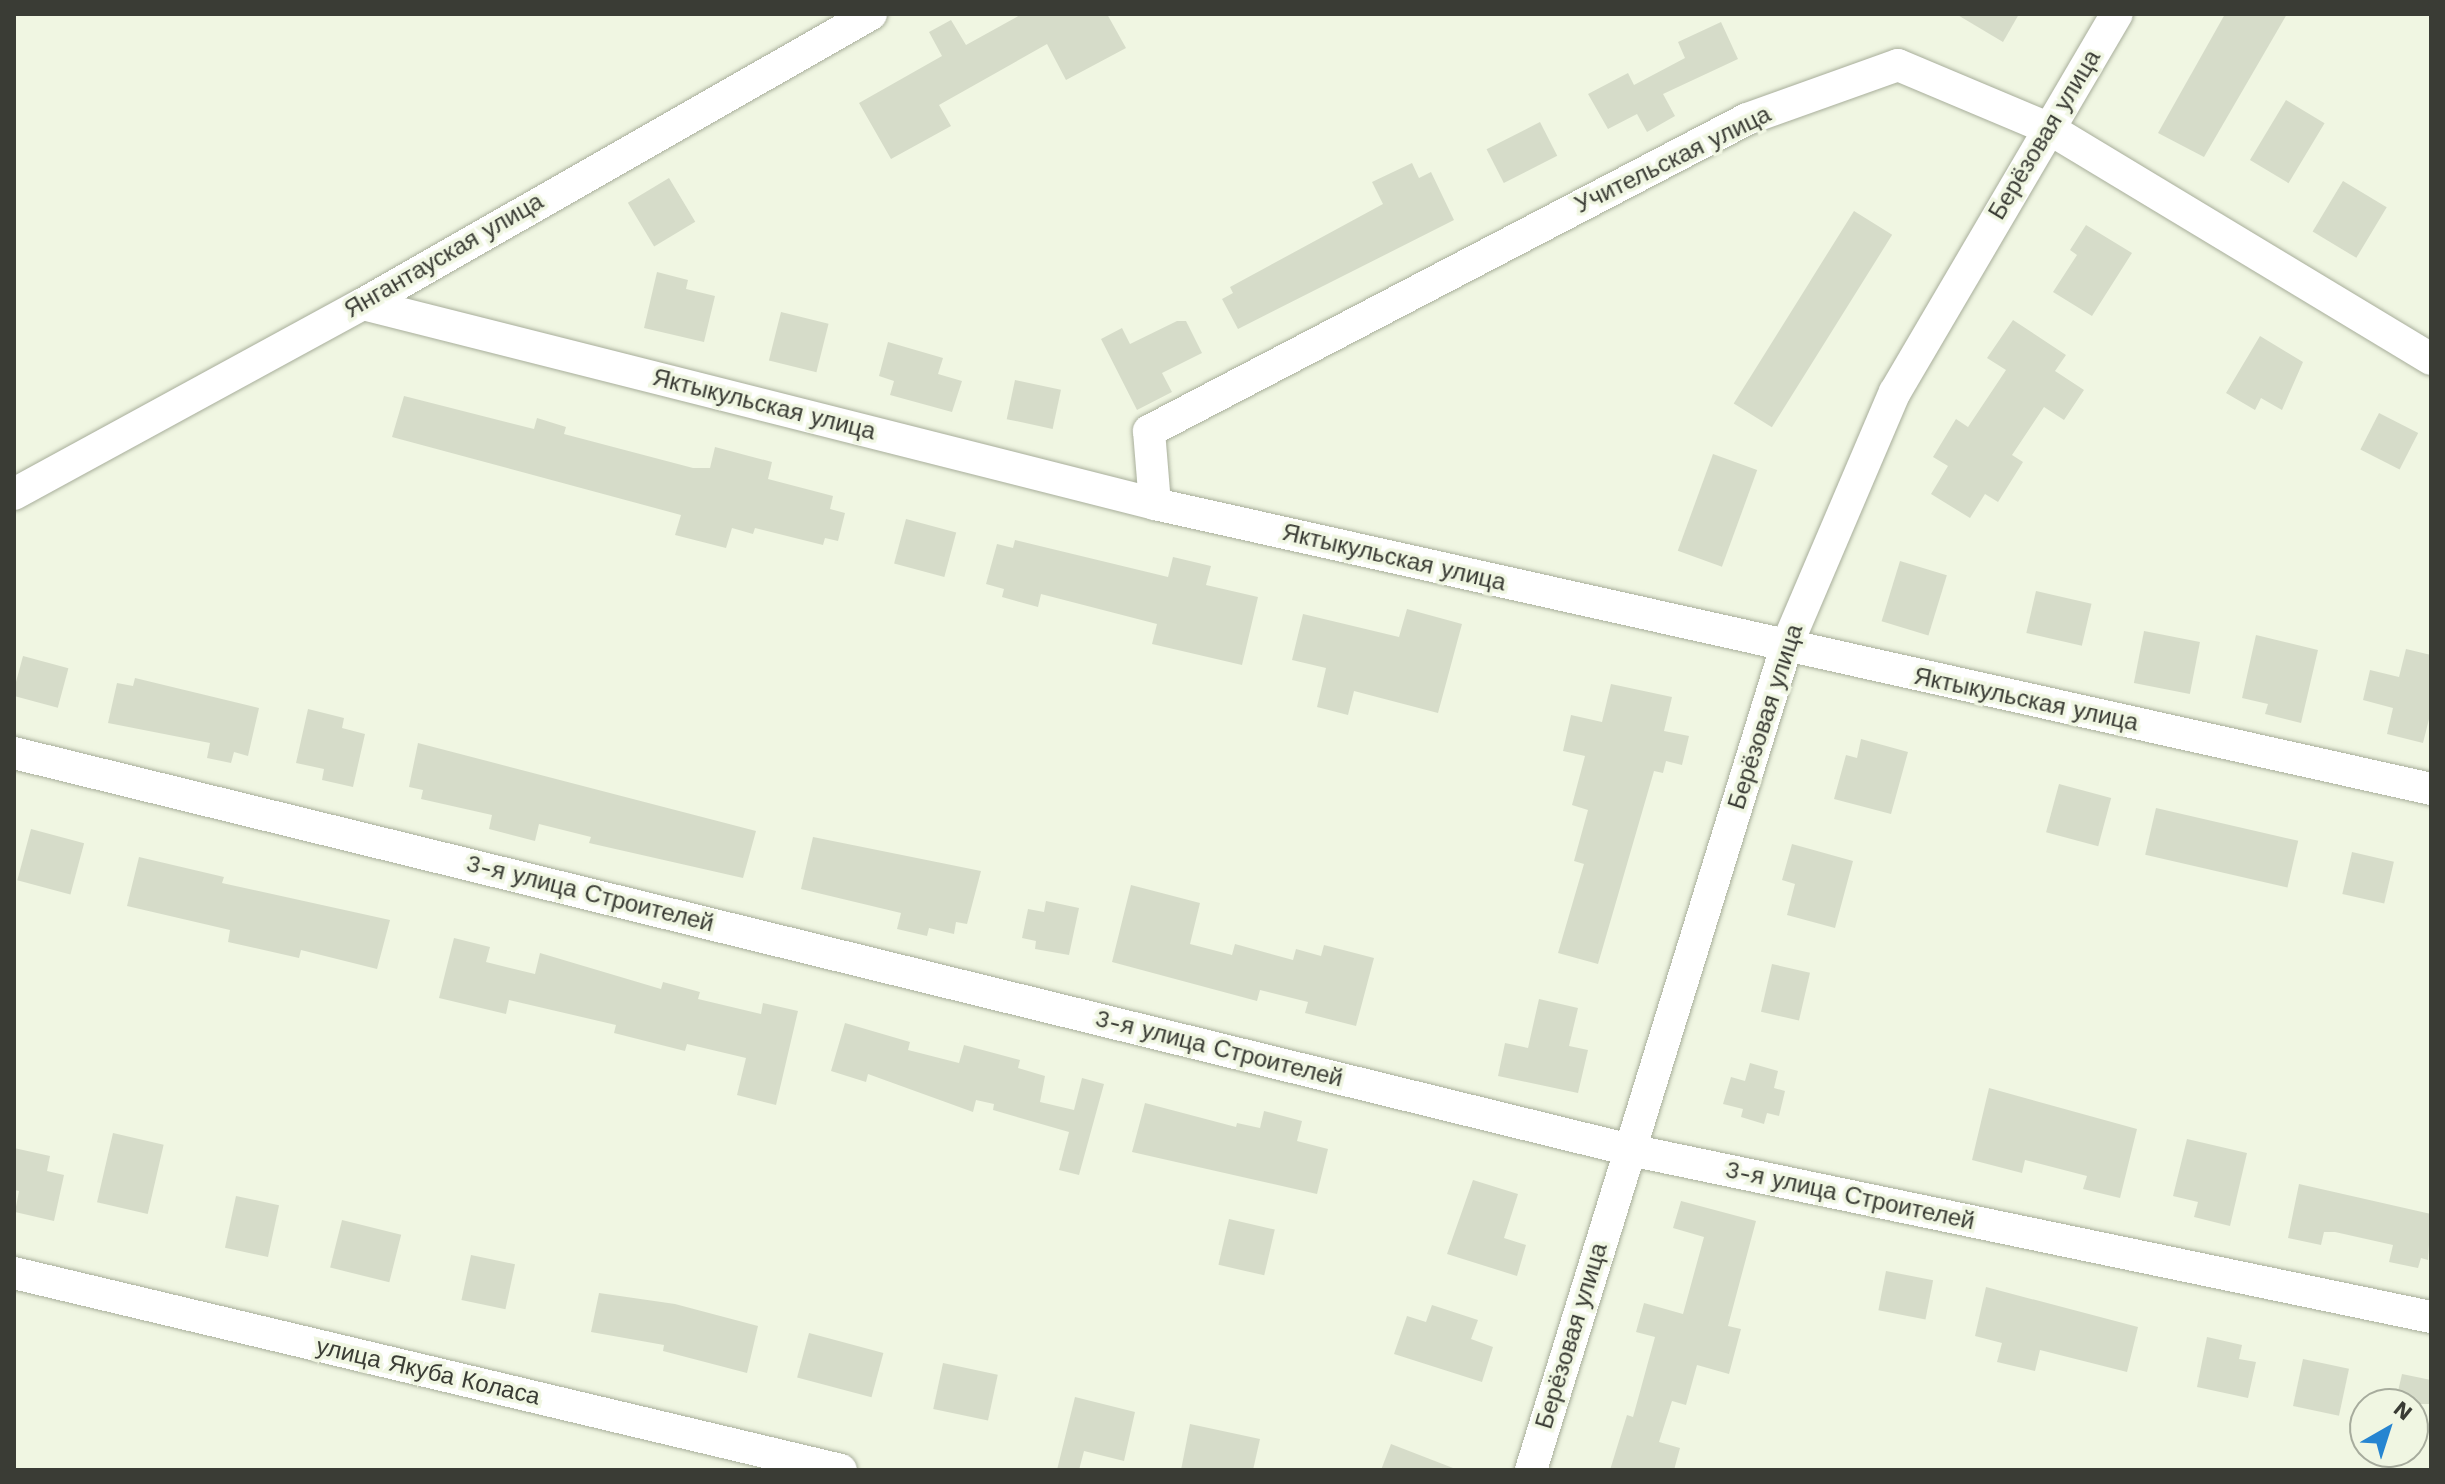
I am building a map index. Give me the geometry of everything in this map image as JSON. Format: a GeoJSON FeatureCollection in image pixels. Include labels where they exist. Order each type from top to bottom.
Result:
{"type":"FeatureCollection","features":[{"type":"Feature","properties":{"kind":"street","name":"Янгантауская улица"},"geometry":{"type":"LineString","coordinates":[[14,494],[363,304],[871,14]]}},
{"type":"Feature","properties":{"kind":"street","name":"Берёзовая улица"},"geometry":{"type":"LineString","coordinates":[[1531,1470],[1786,647],[1895,392],[2117,14]]}},
{"type":"Feature","properties":{"kind":"street","name":"Учительская улица"},"geometry":{"type":"LineString","coordinates":[[1155,504],[1149,431],[1747,119],[1898,65],[2048,128],[2431,359]]}},
{"type":"Feature","properties":{"kind":"street","name":"Яктыкульская улица"},"geometry":{"type":"LineString","coordinates":[[363,304],[1155,504],[2431,789]]}},
{"type":"Feature","properties":{"kind":"street","name":"3-я улица Строителей"},"geometry":{"type":"LineString","coordinates":[[14,753],[1630,1150],[2431,1317]]}},
{"type":"Feature","properties":{"kind":"street","name":"улица Якуба Коласа"},"geometry":{"type":"LineString","coordinates":[[14,1273],[841,1470]]}},
{"type":"Feature","properties":{"kind":"building"},"geometry":{"type":"Polygon","coordinates":[[[1022,14],[1107,14],[1126,48],[1066,80],[1047,44],[939,105],[951,126],[891,159],[859,103],[942,56],[929,32],[951,20],[966,45],[1022,14]]]}},
{"type":"Feature","properties":{"kind":"building"},"geometry":{"type":"Polygon","coordinates":[[[1956,14],[2019,14],[2003,42],[1956,14]]]}},
{"type":"Feature","properties":{"kind":"building"},"geometry":{"type":"Polygon","coordinates":[[[2225,14],[2287,14],[2204,157],[2158,133],[2225,14]]]}},
{"type":"Feature","properties":{"kind":"building"},"geometry":{"type":"Polygon","coordinates":[[[1721,22],[1738,59],[1663,94],[1675,116],[1647,132],[1637,114],[1608,129],[1588,94],[1628,73],[1634,85],[1685,58],[1678,42],[1721,22]]]}},
{"type":"Feature","properties":{"kind":"building"},"geometry":{"type":"Polygon","coordinates":[[[2286,100],[2325,123],[2289,183],[2250,160],[2286,100]]]}},
{"type":"Feature","properties":{"kind":"building"},"geometry":{"type":"Polygon","coordinates":[[[1540,122],[1557,156],[1504,183],[1487,149],[1540,122]]]}},
{"type":"Feature","properties":{"kind":"building"},"geometry":{"type":"Polygon","coordinates":[[[1412,163],[1419,178],[1431,172],[1454,220],[1238,329],[1222,299],[1233,293],[1230,287],[1383,204],[1372,182],[1412,163]]]}},
{"type":"Feature","properties":{"kind":"building"},"geometry":{"type":"Polygon","coordinates":[[[669,178],[695,222],[654,246],[628,203],[669,178]]]}},
{"type":"Feature","properties":{"kind":"building"},"geometry":{"type":"Polygon","coordinates":[[[2343,181],[2387,207],[2356,258],[2313,232],[2343,181]]]}},
{"type":"Feature","properties":{"kind":"building"},"geometry":{"type":"Polygon","coordinates":[[[1854,211],[1892,235],[1772,427],[1734,404],[1854,211]]]}},
{"type":"Feature","properties":{"kind":"building"},"geometry":{"type":"Polygon","coordinates":[[[2086,225],[2132,253],[2092,316],[2053,292],[2077,255],[2070,250],[2086,225]]]}},
{"type":"Feature","properties":{"kind":"building"},"geometry":{"type":"Polygon","coordinates":[[[657,272],[688,280],[686,289],[715,296],[704,342],[644,328],[657,272]]]}},
{"type":"Feature","properties":{"kind":"building"},"geometry":{"type":"Polygon","coordinates":[[[781,312],[829,324],[816,372],[769,361],[781,312]]]}},
{"type":"Feature","properties":{"kind":"building"},"geometry":{"type":"Polygon","coordinates":[[[2013,320],[2066,355],[2055,371],[2084,390],[2064,420],[2044,407],[2012,455],[2023,462],[1998,502],[1985,494],[1970,518],[1931,494],[1948,466],[1933,457],[1956,419],[1968,427],[2006,370],[1987,358],[2013,320]]]}},
{"type":"Feature","properties":{"kind":"building"},"geometry":{"type":"Polygon","coordinates":[[[1177,321],[1186,321],[1202,353],[1162,373],[1172,392],[1137,410],[1101,339],[1122,328],[1130,344],[1177,321]]]}},
{"type":"Feature","properties":{"kind":"building"},"geometry":{"type":"Polygon","coordinates":[[[2260,336],[2303,362],[2282,410],[2261,398],[2255,410],[2226,393],[2260,336]]]}},
{"type":"Feature","properties":{"kind":"building"},"geometry":{"type":"Polygon","coordinates":[[[888,342],[943,358],[938,374],[962,381],[952,412],[890,395],[894,381],[879,376],[888,342]]]}},
{"type":"Feature","properties":{"kind":"building"},"geometry":{"type":"Polygon","coordinates":[[[1015,380],[1061,390],[1053,429],[1007,419],[1015,380]]]}},
{"type":"Feature","properties":{"kind":"building"},"geometry":{"type":"Polygon","coordinates":[[[404,396],[534,429],[537,418],[566,427],[564,434],[693,468],[710,468],[715,447],[772,462],[768,479],[833,496],[830,509],[845,513],[838,541],[825,538],[823,545],[755,528],[753,534],[732,528],[726,548],[675,535],[681,515],[392,437],[404,396]]]}},
{"type":"Feature","properties":{"kind":"building"},"geometry":{"type":"Polygon","coordinates":[[[2379,413],[2418,433],[2400,470],[2360,450],[2379,413]]]}},
{"type":"Feature","properties":{"kind":"building"},"geometry":{"type":"Polygon","coordinates":[[[1713,454],[1757,470],[1722,567],[1678,551],[1713,454]]]}},
{"type":"Feature","properties":{"kind":"building"},"geometry":{"type":"Polygon","coordinates":[[[906,519],[956,532],[944,577],[894,563],[906,519]]]}},
{"type":"Feature","properties":{"kind":"building"},"geometry":{"type":"Polygon","coordinates":[[[1015,540],[1168,577],[1173,557],[1211,566],[1206,585],[1258,597],[1242,665],[1152,644],[1157,624],[1041,594],[1038,607],[1002,597],[1004,589],[986,584],[997,544],[1013,548],[1015,540]]]}},
{"type":"Feature","properties":{"kind":"building"},"geometry":{"type":"Polygon","coordinates":[[[1900,561],[1947,575],[1928,636],[1882,621],[1900,561]]]}},
{"type":"Feature","properties":{"kind":"building"},"geometry":{"type":"Polygon","coordinates":[[[2036,591],[2092,604],[2082,646],[2026,633],[2036,591]]]}},
{"type":"Feature","properties":{"kind":"building"},"geometry":{"type":"Polygon","coordinates":[[[1407,609],[1462,624],[1438,713],[1354,691],[1348,715],[1317,707],[1326,668],[1292,660],[1303,614],[1399,637],[1407,609]]]}},
{"type":"Feature","properties":{"kind":"building"},"geometry":{"type":"Polygon","coordinates":[[[2144,631],[2200,642],[2190,694],[2134,683],[2144,631]]]}},
{"type":"Feature","properties":{"kind":"building"},"geometry":{"type":"Polygon","coordinates":[[[2256,635],[2318,650],[2301,723],[2265,714],[2268,704],[2242,698],[2256,635]]]}},
{"type":"Feature","properties":{"kind":"building"},"geometry":{"type":"Polygon","coordinates":[[[2406,649],[2431,655],[2431,711],[2423,743],[2387,734],[2393,708],[2363,700],[2370,670],[2399,677],[2406,649]]]}},
{"type":"Feature","properties":{"kind":"building"},"geometry":{"type":"Polygon","coordinates":[[[23,656],[68,668],[58,708],[14,696],[23,656]]]}},
{"type":"Feature","properties":{"kind":"building"},"geometry":{"type":"Polygon","coordinates":[[[135,678],[259,708],[248,756],[234,752],[231,763],[207,758],[210,743],[108,723],[117,683],[133,686],[135,678]]]}},
{"type":"Feature","properties":{"kind":"building"},"geometry":{"type":"Polygon","coordinates":[[[1611,684],[1672,697],[1664,731],[1689,736],[1682,765],[1666,761],[1663,773],[1654,771],[1598,964],[1558,953],[1584,864],[1574,861],[1588,810],[1572,805],[1585,756],[1563,751],[1571,715],[1602,722],[1611,684]]]}},
{"type":"Feature","properties":{"kind":"building"},"geometry":{"type":"Polygon","coordinates":[[[308,709],[344,718],[342,728],[365,734],[353,787],[322,780],[324,769],[296,763],[308,709]]]}},
{"type":"Feature","properties":{"kind":"building"},"geometry":{"type":"Polygon","coordinates":[[[1861,739],[1908,752],[1891,814],[1834,799],[1846,755],[1857,758],[1861,739]]]}},
{"type":"Feature","properties":{"kind":"building"},"geometry":{"type":"Polygon","coordinates":[[[418,743],[756,831],[743,878],[589,843],[591,837],[539,824],[535,841],[489,829],[492,815],[421,799],[423,790],[409,787],[418,743]]]}},
{"type":"Feature","properties":{"kind":"building"},"geometry":{"type":"Polygon","coordinates":[[[2059,784],[2111,798],[2098,846],[2046,832],[2059,784]]]}},
{"type":"Feature","properties":{"kind":"building"},"geometry":{"type":"Polygon","coordinates":[[[2156,808],[2298,841],[2287,888],[2145,855],[2156,808]]]}},
{"type":"Feature","properties":{"kind":"building"},"geometry":{"type":"Polygon","coordinates":[[[31,829],[84,843],[70,894],[17,880],[31,829]]]}},
{"type":"Feature","properties":{"kind":"building"},"geometry":{"type":"Polygon","coordinates":[[[813,837],[981,871],[967,924],[956,922],[954,934],[929,928],[927,936],[897,929],[901,913],[801,889],[813,837]]]}},
{"type":"Feature","properties":{"kind":"building"},"geometry":{"type":"Polygon","coordinates":[[[1792,844],[1853,861],[1835,928],[1787,915],[1795,884],[1782,880],[1792,844]]]}},
{"type":"Feature","properties":{"kind":"building"},"geometry":{"type":"Polygon","coordinates":[[[2352,852],[2394,862],[2384,904],[2342,894],[2352,852]]]}},
{"type":"Feature","properties":{"kind":"building"},"geometry":{"type":"Polygon","coordinates":[[[139,857],[224,877],[222,883],[390,920],[377,969],[301,950],[299,958],[228,942],[230,930],[127,906],[139,857]]]}},
{"type":"Feature","properties":{"kind":"building"},"geometry":{"type":"Polygon","coordinates":[[[1131,885],[1200,903],[1190,944],[1232,955],[1235,944],[1293,960],[1296,949],[1321,956],[1324,945],[1374,958],[1356,1026],[1305,1013],[1308,1002],[1260,990],[1257,1001],[1112,962],[1131,885]]]}},
{"type":"Feature","properties":{"kind":"building"},"geometry":{"type":"Polygon","coordinates":[[[1046,901],[1079,908],[1069,955],[1035,949],[1036,941],[1022,938],[1028,909],[1044,912],[1046,901]]]}},
{"type":"Feature","properties":{"kind":"building"},"geometry":{"type":"Polygon","coordinates":[[[454,938],[490,947],[486,962],[535,974],[540,953],[661,989],[663,982],[700,992],[698,999],[761,1014],[763,1003],[798,1011],[776,1105],[737,1095],[746,1058],[687,1044],[685,1051],[614,1033],[616,1025],[509,1000],[506,1014],[439,998],[454,938]]]}},
{"type":"Feature","properties":{"kind":"building"},"geometry":{"type":"Polygon","coordinates":[[[1772,964],[1810,973],[1799,1021],[1761,1012],[1772,964]]]}},
{"type":"Feature","properties":{"kind":"building"},"geometry":{"type":"Polygon","coordinates":[[[1539,999],[1578,1008],[1569,1046],[1588,1050],[1578,1093],[1498,1076],[1505,1043],[1528,1048],[1539,999]]]}},
{"type":"Feature","properties":{"kind":"building"},"geometry":{"type":"Polygon","coordinates":[[[845,1023],[910,1042],[908,1050],[959,1063],[964,1045],[1020,1060],[1018,1068],[1045,1076],[1040,1102],[1074,1110],[1082,1078],[1104,1084],[1079,1175],[1059,1170],[1069,1132],[993,1110],[994,1104],[976,1100],[973,1112],[868,1074],[866,1082],[831,1071],[845,1023]]]}},
{"type":"Feature","properties":{"kind":"building"},"geometry":{"type":"Polygon","coordinates":[[[1750,1063],[1778,1071],[1774,1088],[1785,1091],[1779,1116],[1767,1113],[1764,1124],[1741,1117],[1743,1109],[1723,1104],[1731,1077],[1745,1081],[1750,1063]]]}},
{"type":"Feature","properties":{"kind":"building"},"geometry":{"type":"Polygon","coordinates":[[[1989,1088],[2137,1129],[2120,1198],[2083,1189],[2087,1176],[2025,1160],[2022,1173],[1972,1160],[1989,1088]]]}},
{"type":"Feature","properties":{"kind":"building"},"geometry":{"type":"Polygon","coordinates":[[[1145,1103],[1236,1127],[1237,1123],[1260,1128],[1264,1111],[1302,1121],[1297,1141],[1328,1149],[1317,1194],[1132,1152],[1145,1103]]]}},
{"type":"Feature","properties":{"kind":"building"},"geometry":{"type":"Polygon","coordinates":[[[113,1133],[164,1145],[148,1214],[97,1202],[113,1133]]]}},
{"type":"Feature","properties":{"kind":"building"},"geometry":{"type":"Polygon","coordinates":[[[2187,1139],[2247,1153],[2230,1226],[2194,1217],[2198,1202],[2173,1196],[2187,1139]]]}},
{"type":"Feature","properties":{"kind":"building"},"geometry":{"type":"Polygon","coordinates":[[[14,1148],[50,1156],[47,1171],[64,1175],[54,1221],[15,1212],[19,1191],[14,1190],[14,1148]]]}},
{"type":"Feature","properties":{"kind":"building"},"geometry":{"type":"Polygon","coordinates":[[[1473,1180],[1518,1194],[1504,1238],[1526,1245],[1517,1276],[1447,1254],[1473,1180]]]}},
{"type":"Feature","properties":{"kind":"building"},"geometry":{"type":"Polygon","coordinates":[[[2299,1184],[2431,1214],[2428,1260],[2421,1258],[2418,1268],[2389,1262],[2393,1245],[2335,1232],[2324,1232],[2321,1245],[2288,1238],[2299,1184]]]}},
{"type":"Feature","properties":{"kind":"building"},"geometry":{"type":"Polygon","coordinates":[[[236,1196],[279,1205],[268,1257],[225,1248],[236,1196]]]}},
{"type":"Feature","properties":{"kind":"building"},"geometry":{"type":"Polygon","coordinates":[[[1681,1201],[1756,1221],[1728,1326],[1741,1329],[1729,1374],[1697,1365],[1686,1405],[1672,1401],[1659,1442],[1680,1448],[1674,1470],[1610,1470],[1627,1415],[1633,1417],[1655,1337],[1636,1332],[1644,1303],[1683,1314],[1704,1237],[1673,1228],[1681,1201]]]}},
{"type":"Feature","properties":{"kind":"building"},"geometry":{"type":"Polygon","coordinates":[[[1229,1219],[1275,1230],[1264,1275],[1218,1265],[1229,1219]]]}},
{"type":"Feature","properties":{"kind":"building"},"geometry":{"type":"Polygon","coordinates":[[[342,1220],[401,1235],[389,1282],[330,1268],[342,1220]]]}},
{"type":"Feature","properties":{"kind":"building"},"geometry":{"type":"Polygon","coordinates":[[[471,1255],[515,1264],[505,1309],[461,1300],[471,1255]]]}},
{"type":"Feature","properties":{"kind":"building"},"geometry":{"type":"Polygon","coordinates":[[[1886,1271],[1933,1280],[1925,1319],[1878,1310],[1886,1271]]]}},
{"type":"Feature","properties":{"kind":"building"},"geometry":{"type":"Polygon","coordinates":[[[1986,1287],[2138,1327],[2127,1372],[2040,1350],[2035,1371],[1997,1362],[2002,1343],[1975,1336],[1986,1287]]]}},
{"type":"Feature","properties":{"kind":"building"},"geometry":{"type":"Polygon","coordinates":[[[599,1293],[675,1304],[758,1326],[747,1373],[663,1351],[664,1345],[591,1332],[599,1293]]]}},
{"type":"Feature","properties":{"kind":"building"},"geometry":{"type":"Polygon","coordinates":[[[1432,1305],[1478,1320],[1471,1339],[1493,1347],[1482,1382],[1394,1354],[1407,1316],[1426,1322],[1432,1305]]]}},
{"type":"Feature","properties":{"kind":"building"},"geometry":{"type":"Polygon","coordinates":[[[809,1333],[883,1353],[871,1397],[797,1377],[809,1333]]]}},
{"type":"Feature","properties":{"kind":"building"},"geometry":{"type":"Polygon","coordinates":[[[2207,1337],[2242,1345],[2239,1359],[2256,1362],[2248,1398],[2197,1387],[2207,1337]]]}},
{"type":"Feature","properties":{"kind":"building"},"geometry":{"type":"Polygon","coordinates":[[[2303,1359],[2349,1369],[2339,1416],[2293,1406],[2303,1359]]]}},
{"type":"Feature","properties":{"kind":"building"},"geometry":{"type":"Polygon","coordinates":[[[943,1363],[998,1375],[988,1421],[933,1409],[943,1363]]]}},
{"type":"Feature","properties":{"kind":"building"},"geometry":{"type":"Polygon","coordinates":[[[2402,1374],[2431,1380],[2431,1404],[2429,1388],[2399,1388],[2402,1374]]]}},
{"type":"Feature","properties":{"kind":"building"},"geometry":{"type":"Polygon","coordinates":[[[1075,1397],[1135,1412],[1124,1461],[1084,1451],[1079,1470],[1057,1470],[1075,1397]]]}},
{"type":"Feature","properties":{"kind":"building"},"geometry":{"type":"Polygon","coordinates":[[[1190,1424],[1260,1439],[1253,1470],[1181,1470],[1190,1424]]]}},
{"type":"Feature","properties":{"kind":"building"},"geometry":{"type":"Polygon","coordinates":[[[1391,1444],[1453,1468],[1453,1470],[1381,1470],[1391,1444]]]}}]}
